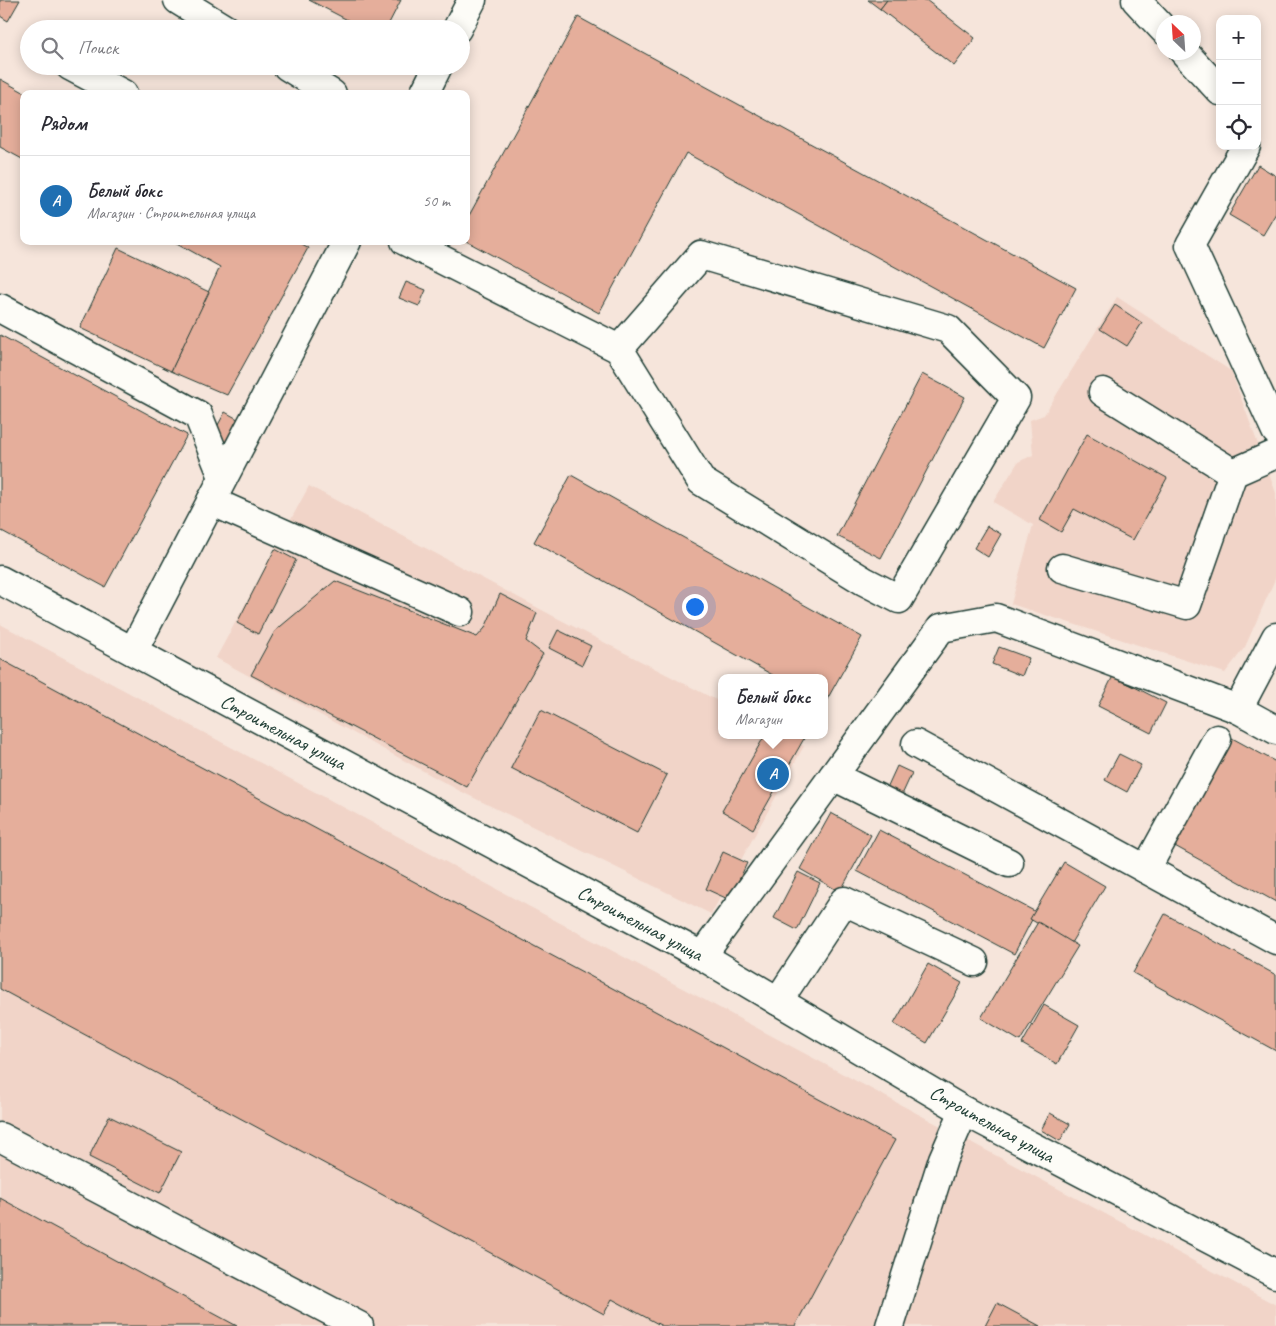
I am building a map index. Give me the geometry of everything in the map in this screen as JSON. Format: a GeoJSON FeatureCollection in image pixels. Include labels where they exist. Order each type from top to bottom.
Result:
{"type":"FeatureCollection","features":[{"type":"Feature","properties":{"kind":"street"},"geometry":{"type":"LineString","coordinates":[[178,0],[210,20]]}},
{"type":"Feature","properties":{"kind":"street"},"geometry":{"type":"LineString","coordinates":[[462,20],[472,0]]}},
{"type":"Feature","properties":{"kind":"street"},"geometry":{"type":"LineString","coordinates":[[1136,0],[1156,21]]}},
{"type":"Feature","properties":{"kind":"street"},"geometry":{"type":"LineString","coordinates":[[1191,60],[1216,87]]}},
{"type":"Feature","properties":{"kind":"street"},"geometry":{"type":"LineString","coordinates":[[87,75],[115,90]]}},
{"type":"Feature","properties":{"kind":"street"},"geometry":{"type":"LineString","coordinates":[[301,75],[326,90]]}},
{"type":"Feature","properties":{"kind":"street"},"geometry":{"type":"LineString","coordinates":[[426,90],[434,75]]}},
{"type":"Feature","properties":{"kind":"street"},"geometry":{"type":"LineString","coordinates":[[1244,150],[1190,244],[1276,431]]}},
{"type":"Feature","properties":{"kind":"street"},"geometry":{"type":"LineString","coordinates":[[132,652],[344,245]]}},
{"type":"Feature","properties":{"kind":"street"},"geometry":{"type":"LineString","coordinates":[[413,245],[619,349],[701,481],[864,581],[899,599],[1016,398],[948,329],[701,255],[619,349]]}},
{"type":"Feature","properties":{"kind":"street"},"geometry":{"type":"LineString","coordinates":[[0,308],[198,414],[223,477]]}},
{"type":"Feature","properties":{"kind":"street"},"geometry":{"type":"LineString","coordinates":[[1103,392],[1233,473]]}},
{"type":"Feature","properties":{"kind":"street"},"geometry":{"type":"LineString","coordinates":[[1062,568],[1187,605],[1233,473],[1276,454]]}},
{"type":"Feature","properties":{"kind":"street"},"geometry":{"type":"LineString","coordinates":[[211,501],[460,612]]}},
{"type":"Feature","properties":{"kind":"street","name":"Строительная улица"},"geometry":{"type":"LineString","coordinates":[[0,580],[702,956],[964,1111],[1276,1274]]}},
{"type":"Feature","properties":{"kind":"street"},"geometry":{"type":"LineString","coordinates":[[702,956],[941,628],[996,618],[1238,709],[1276,730]]}},
{"type":"Feature","properties":{"kind":"street"},"geometry":{"type":"LineString","coordinates":[[1238,709],[1276,636]]}},
{"type":"Feature","properties":{"kind":"street"},"geometry":{"type":"LineString","coordinates":[[1146,869],[1218,739]]}},
{"type":"Feature","properties":{"kind":"street"},"geometry":{"type":"LineString","coordinates":[[916,744],[1276,940]]}},
{"type":"Feature","properties":{"kind":"street"},"geometry":{"type":"LineString","coordinates":[[833,776],[1009,863]]}},
{"type":"Feature","properties":{"kind":"street"},"geometry":{"type":"LineString","coordinates":[[778,1001],[844,901],[974,962]]}},
{"type":"Feature","properties":{"kind":"street"},"geometry":{"type":"LineString","coordinates":[[890,1326],[943,1159],[964,1111]]}},
{"type":"Feature","properties":{"kind":"street"},"geometry":{"type":"LineString","coordinates":[[0,1137],[359,1326]]}},
{"type":"Feature","properties":{"kind":"shaded area"},"geometry":{"type":"Polygon","coordinates":[[[1117,297],[1231,371],[1276,493],[1276,577],[1245,647],[1225,673],[1011,604],[1033,525],[993,502],[1018,462],[1033,455],[1030,420],[1044,415],[1117,297]]]}},
{"type":"Feature","properties":{"kind":"shaded area"},"geometry":{"type":"Polygon","coordinates":[[[309,486],[555,617],[718,701],[718,739],[791,739],[804,746],[711,914],[460,791],[216,658],[309,486]]]}},
{"type":"Feature","properties":{"kind":"shaded area"},"geometry":{"type":"Polygon","coordinates":[[[0,624],[1276,1305],[1276,1326],[0,1326],[0,624]]]}},
{"type":"Feature","properties":{"kind":"building"},"geometry":{"type":"Polygon","coordinates":[[[0,0],[20,0],[8,21],[0,16],[0,0]]]}},
{"type":"Feature","properties":{"kind":"building"},"geometry":{"type":"Polygon","coordinates":[[[309,0],[401,0],[391,20],[348,20],[309,0]]]}},
{"type":"Feature","properties":{"kind":"building"},"geometry":{"type":"Polygon","coordinates":[[[868,0],[887,0],[880,9],[868,0]]]}},
{"type":"Feature","properties":{"kind":"building"},"geometry":{"type":"Polygon","coordinates":[[[887,0],[926,0],[975,38],[954,66],[880,9],[887,0]]]}},
{"type":"Feature","properties":{"kind":"building"},"geometry":{"type":"Polygon","coordinates":[[[578,17],[1076,288],[1044,348],[686,153],[599,313],[470,243],[470,214],[578,17]]]}},
{"type":"Feature","properties":{"kind":"building"},"geometry":{"type":"Polygon","coordinates":[[[0,79],[20,90],[20,158],[0,147],[0,79]]]}},
{"type":"Feature","properties":{"kind":"building"},"geometry":{"type":"Polygon","coordinates":[[[1258,165],[1276,176],[1276,213],[1263,235],[1229,215],[1258,165]]]}},
{"type":"Feature","properties":{"kind":"building"},"geometry":{"type":"Polygon","coordinates":[[[180,245],[303,245],[308,248],[227,395],[171,371],[220,267],[180,245]]]}},
{"type":"Feature","properties":{"kind":"building"},"geometry":{"type":"Polygon","coordinates":[[[118,248],[209,292],[171,371],[80,328],[118,248]]]}},
{"type":"Feature","properties":{"kind":"building"},"geometry":{"type":"Polygon","coordinates":[[[406,282],[426,290],[419,306],[399,298],[406,282]]]}},
{"type":"Feature","properties":{"kind":"building"},"geometry":{"type":"Polygon","coordinates":[[[1115,305],[1142,323],[1127,346],[1100,329],[1115,305]]]}},
{"type":"Feature","properties":{"kind":"building"},"geometry":{"type":"Polygon","coordinates":[[[0,335],[187,435],[105,587],[0,530],[0,335]]]}},
{"type":"Feature","properties":{"kind":"building"},"geometry":{"type":"Polygon","coordinates":[[[922,374],[965,397],[881,558],[837,536],[922,374]]]}},
{"type":"Feature","properties":{"kind":"building"},"geometry":{"type":"Polygon","coordinates":[[[225,412],[245,423],[231,449],[211,438],[225,412]]]}},
{"type":"Feature","properties":{"kind":"building"},"geometry":{"type":"Polygon","coordinates":[[[1087,434],[1167,478],[1133,540],[1074,509],[1061,532],[1040,520],[1087,434]]]}},
{"type":"Feature","properties":{"kind":"building"},"geometry":{"type":"Polygon","coordinates":[[[571,475],[862,637],[828,698],[828,674],[771,674],[534,542],[571,475]]]}},
{"type":"Feature","properties":{"kind":"building"},"geometry":{"type":"Polygon","coordinates":[[[987,526],[1001,534],[988,557],[974,548],[987,526]]]}},
{"type":"Feature","properties":{"kind":"building"},"geometry":{"type":"Polygon","coordinates":[[[275,549],[296,560],[258,634],[237,623],[275,549]]]}},
{"type":"Feature","properties":{"kind":"building"},"geometry":{"type":"Polygon","coordinates":[[[335,581],[477,637],[485,628],[500,594],[537,613],[526,641],[543,654],[467,787],[251,675],[275,631],[335,581]]]}},
{"type":"Feature","properties":{"kind":"building"},"geometry":{"type":"Polygon","coordinates":[[[558,630],[591,646],[582,665],[549,648],[558,630]]]}},
{"type":"Feature","properties":{"kind":"building"},"geometry":{"type":"Polygon","coordinates":[[[999,647],[1029,658],[1022,676],[992,664],[999,647]]]}},
{"type":"Feature","properties":{"kind":"building"},"geometry":{"type":"Polygon","coordinates":[[[0,659],[895,1140],[795,1326],[662,1326],[612,1299],[604,1314],[0,989],[0,659]]]}},
{"type":"Feature","properties":{"kind":"building"},"geometry":{"type":"Polygon","coordinates":[[[1113,676],[1166,703],[1151,733],[1098,706],[1113,676]]]}},
{"type":"Feature","properties":{"kind":"building"},"geometry":{"type":"Polygon","coordinates":[[[541,710],[667,775],[637,833],[511,768],[541,710]]]}},
{"type":"Feature","properties":{"kind":"building"},"geometry":{"type":"Polygon","coordinates":[[[1232,738],[1276,762],[1276,902],[1173,845],[1232,738]]]}},
{"type":"Feature","properties":{"kind":"building"},"geometry":{"type":"Polygon","coordinates":[[[763,739],[804,739],[753,829],[722,811],[763,739]]]}},
{"type":"Feature","properties":{"kind":"building"},"geometry":{"type":"Polygon","coordinates":[[[1119,754],[1141,765],[1127,792],[1105,780],[1119,754]]]}},
{"type":"Feature","properties":{"kind":"building"},"geometry":{"type":"Polygon","coordinates":[[[897,766],[912,773],[901,797],[886,790],[897,766]]]}},
{"type":"Feature","properties":{"kind":"building"},"geometry":{"type":"Polygon","coordinates":[[[831,813],[871,835],[840,892],[800,869],[831,813]]]}},
{"type":"Feature","properties":{"kind":"building"},"geometry":{"type":"Polygon","coordinates":[[[879,830],[1036,912],[1014,954],[857,871],[879,830]]]}},
{"type":"Feature","properties":{"kind":"building"},"geometry":{"type":"Polygon","coordinates":[[[723,852],[747,863],[730,900],[706,889],[723,852]]]}},
{"type":"Feature","properties":{"kind":"building"},"geometry":{"type":"Polygon","coordinates":[[[1064,862],[1105,886],[1071,943],[1030,919],[1064,862]]]}},
{"type":"Feature","properties":{"kind":"building"},"geometry":{"type":"Polygon","coordinates":[[[798,872],[820,883],[797,930],[774,918],[798,872]]]}},
{"type":"Feature","properties":{"kind":"building"},"geometry":{"type":"Polygon","coordinates":[[[1165,914],[1276,975],[1276,1051],[1133,973],[1165,914]]]}},
{"type":"Feature","properties":{"kind":"building"},"geometry":{"type":"Polygon","coordinates":[[[1038,922],[1078,946],[1020,1041],[981,1018],[1038,922]]]}},
{"type":"Feature","properties":{"kind":"building"},"geometry":{"type":"Polygon","coordinates":[[[928,964],[962,983],[927,1043],[894,1024],[928,964]]]}},
{"type":"Feature","properties":{"kind":"building"},"geometry":{"type":"Polygon","coordinates":[[[1044,1005],[1079,1025],[1057,1064],[1022,1044],[1044,1005]]]}},
{"type":"Feature","properties":{"kind":"building"},"geometry":{"type":"Polygon","coordinates":[[[1050,1113],[1070,1124],[1060,1141],[1041,1130],[1050,1113]]]}},
{"type":"Feature","properties":{"kind":"building"},"geometry":{"type":"Polygon","coordinates":[[[109,1116],[181,1152],[160,1193],[89,1157],[109,1116]]]}},
{"type":"Feature","properties":{"kind":"building"},"geometry":{"type":"Polygon","coordinates":[[[0,1198],[237,1326],[0,1326],[0,1198]]]}},
{"type":"Feature","properties":{"kind":"building"},"geometry":{"type":"Polygon","coordinates":[[[997,1303],[1040,1326],[985,1326],[997,1303]]]}},
{"type":"Feature","properties":{"kind":"place","name":"Белый бокс"},"geometry":{"type":"Point","coordinates":[773,774]}}]}
